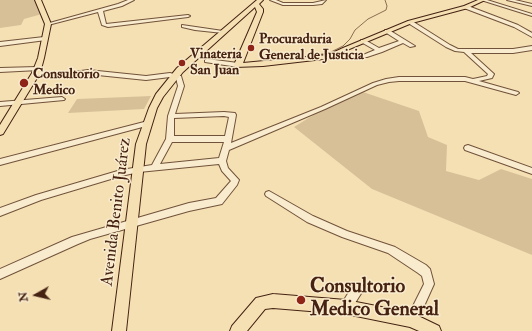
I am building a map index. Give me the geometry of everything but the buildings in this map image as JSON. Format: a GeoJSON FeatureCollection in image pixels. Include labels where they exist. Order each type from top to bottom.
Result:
{"type":"FeatureCollection","features":[{"type":"Feature","properties":{"kind":"main road"},"geometry":{"type":"LineString","coordinates":[[0,132],[37,71],[48,24],[38,0]]}},
{"type":"Feature","properties":{"kind":"main road"},"geometry":{"type":"LineString","coordinates":[[258,2],[261,10],[238,65],[325,58],[410,22],[466,7],[483,0]]}},
{"type":"Feature","properties":{"kind":"main road","name":"Avenida Benito Juárez"},"geometry":{"type":"LineString","coordinates":[[119,331],[141,144],[159,96],[191,59],[258,2]]}},
{"type":"Feature","properties":{"kind":"main road"},"geometry":{"type":"LineString","coordinates":[[237,331],[261,303],[265,301],[346,307],[412,320],[434,331]]}},
{"type":"Feature","properties":{"kind":"street"},"geometry":{"type":"LineString","coordinates":[[48,24],[132,0]]}},
{"type":"Feature","properties":{"kind":"street"},"geometry":{"type":"LineString","coordinates":[[272,0],[283,4],[313,4],[320,3],[324,0]]}},
{"type":"Feature","properties":{"kind":"street"},"geometry":{"type":"LineString","coordinates":[[483,0],[532,15]]}},
{"type":"Feature","properties":{"kind":"street"},"geometry":{"type":"LineString","coordinates":[[509,0],[532,5]]}},
{"type":"Feature","properties":{"kind":"street"},"geometry":{"type":"LineString","coordinates":[[466,7],[516,26],[532,35]]}},
{"type":"Feature","properties":{"kind":"street"},"geometry":{"type":"LineString","coordinates":[[100,10],[104,25],[108,26],[188,16]]}},
{"type":"Feature","properties":{"kind":"street"},"geometry":{"type":"LineString","coordinates":[[410,22],[448,46],[466,51],[518,51],[532,48]]}},
{"type":"Feature","properties":{"kind":"street"},"geometry":{"type":"LineString","coordinates":[[184,26],[195,29],[223,32]]}},
{"type":"Feature","properties":{"kind":"street"},"geometry":{"type":"LineString","coordinates":[[387,31],[412,46]]}},
{"type":"Feature","properties":{"kind":"street"},"geometry":{"type":"LineString","coordinates":[[0,44],[44,39]]}},
{"type":"Feature","properties":{"kind":"street"},"geometry":{"type":"LineString","coordinates":[[363,41],[380,51]]}},
{"type":"Feature","properties":{"kind":"street"},"geometry":{"type":"LineString","coordinates":[[365,56],[403,41]]}},
{"type":"Feature","properties":{"kind":"street"},"geometry":{"type":"LineString","coordinates":[[466,51],[491,74],[490,77],[472,80]]}},
{"type":"Feature","properties":{"kind":"street"},"geometry":{"type":"LineString","coordinates":[[207,61],[238,65]]}},
{"type":"Feature","properties":{"kind":"street"},"geometry":{"type":"LineString","coordinates":[[0,70],[74,74],[88,72],[146,78],[175,76],[180,79],[180,86],[171,116],[170,139],[154,168]]}},
{"type":"Feature","properties":{"kind":"street"},"geometry":{"type":"LineString","coordinates":[[226,148],[323,108],[375,84],[398,79],[453,78],[472,80],[516,93]]}},
{"type":"Feature","properties":{"kind":"street"},"geometry":{"type":"LineString","coordinates":[[0,104],[62,98]]}},
{"type":"Feature","properties":{"kind":"street"},"geometry":{"type":"LineString","coordinates":[[0,274],[75,240],[189,207],[218,201],[233,185],[235,180],[225,169],[222,162],[233,117],[232,114],[171,116]]}},
{"type":"Feature","properties":{"kind":"street"},"geometry":{"type":"LineString","coordinates":[[0,162],[148,123]]}},
{"type":"Feature","properties":{"kind":"street"},"geometry":{"type":"LineString","coordinates":[[170,139],[228,139]]}},
{"type":"Feature","properties":{"kind":"street"},"geometry":{"type":"LineString","coordinates":[[468,148],[532,172]]}},
{"type":"Feature","properties":{"kind":"street"},"geometry":{"type":"LineString","coordinates":[[0,212],[73,186],[139,169],[222,162]]}},
{"type":"Feature","properties":{"kind":"street"},"geometry":{"type":"LineString","coordinates":[[269,194],[310,219],[345,234],[391,250],[422,269],[426,273],[429,284],[412,320]]}},
{"type":"Feature","properties":{"kind":"street"},"geometry":{"type":"LineString","coordinates":[[346,307],[358,288]]}},
{"type":"Feature","properties":{"kind":"shaded area"},"geometry":{"type":"Polygon","coordinates":[[[0,0],[34,0],[42,14],[24,19],[21,25],[0,28],[0,0]]]}},
{"type":"Feature","properties":{"kind":"shaded area"},"geometry":{"type":"Polygon","coordinates":[[[363,92],[419,111],[428,137],[447,145],[446,171],[479,180],[501,169],[532,179],[532,255],[372,189],[294,127],[315,114],[363,92]]]}},
{"type":"Feature","properties":{"kind":"shaded area"},"geometry":{"type":"Polygon","coordinates":[[[151,96],[144,109],[68,113],[77,99],[151,96]]]}},
{"type":"Feature","properties":{"kind":"waterway"},"geometry":{"type":"LineString","coordinates":[[327,54],[343,46],[350,39],[355,30],[368,19],[386,10],[387,6],[385,0]]}},
{"type":"Feature","properties":{"kind":"waterway"},"geometry":{"type":"LineString","coordinates":[[314,55],[327,54]]}},
{"type":"Feature","properties":{"kind":"waterway"},"geometry":{"type":"LineString","coordinates":[[315,55],[327,54]]}},
{"type":"Feature","properties":{"kind":"place","name":"Procuraduria General de Justicia"},"geometry":{"type":"Point","coordinates":[251,48]}},
{"type":"Feature","properties":{"kind":"place","name":"Vinateria San Juan"},"geometry":{"type":"Point","coordinates":[182,63]}},
{"type":"Feature","properties":{"kind":"place","name":"Consultorio Medico"},"geometry":{"type":"Point","coordinates":[24,83]}},
{"type":"Feature","properties":{"kind":"place","name":"Consultorio Medico General"},"geometry":{"type":"Point","coordinates":[301,300]}}]}
